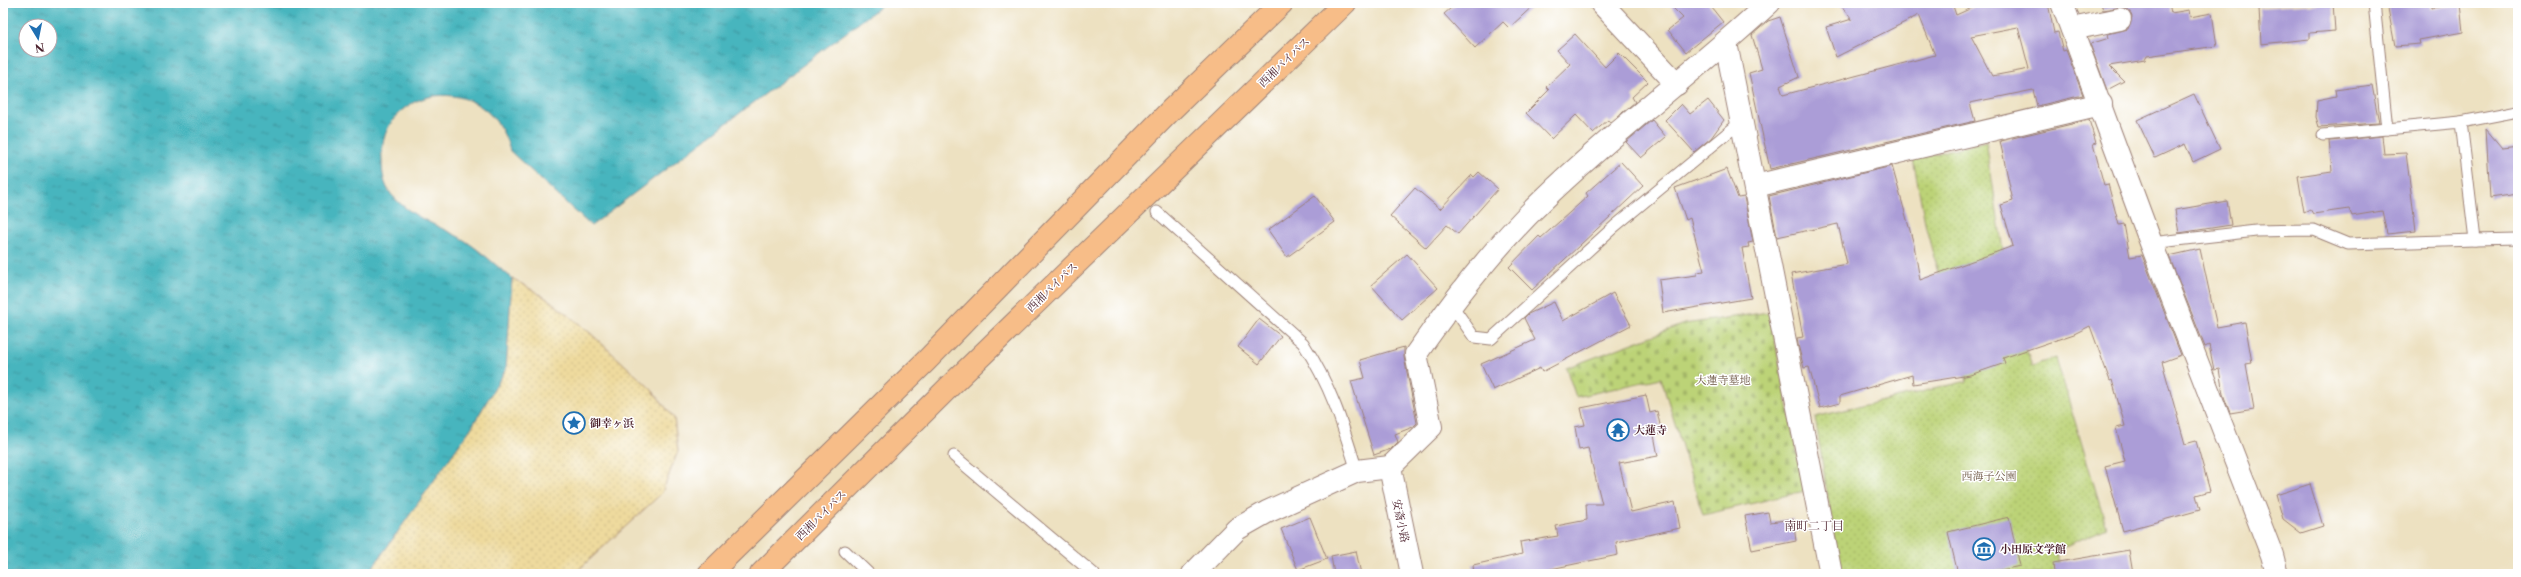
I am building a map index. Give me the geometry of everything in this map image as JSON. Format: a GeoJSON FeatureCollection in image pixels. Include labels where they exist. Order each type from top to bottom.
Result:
{"type":"FeatureCollection","features":[{"type":"Feature","properties":{"kind":"highway"},"geometry":{"type":"LineString","coordinates":[[1171,110],[1267,3]]}},
{"type":"Feature","properties":{"kind":"highway"},"geometry":{"type":"LineString","coordinates":[[709,574],[926,361],[1171,110],[1282,3]]}},
{"type":"Feature","properties":{"kind":"highway","name":"西湘バイパス"},"geometry":{"type":"LineString","coordinates":[[761,574],[949,387],[1345,3]]}},
{"type":"Feature","properties":{"kind":"street"},"geometry":{"type":"LineString","coordinates":[[1601,3],[1677,84]]}},
{"type":"Feature","properties":{"kind":"street"},"geometry":{"type":"LineString","coordinates":[[1193,574],[1237,529],[1280,505],[1357,471],[1390,467],[1432,427],[1416,354],[1451,304],[1471,279],[1543,200],[1726,43],[1769,3]]}},
{"type":"Feature","properties":{"kind":"street"},"geometry":{"type":"LineString","coordinates":[[2062,3],[2101,104],[2151,243],[2272,555],[2277,574]]}},
{"type":"Feature","properties":{"kind":"street"},"geometry":{"type":"LineString","coordinates":[[2072,29],[2120,19]]}},
{"type":"Feature","properties":{"kind":"street"},"geometry":{"type":"LineString","coordinates":[[1726,43],[1831,574]]}},
{"type":"Feature","properties":{"kind":"street"},"geometry":{"type":"LineString","coordinates":[[1755,186],[2101,104]]}},
{"type":"Feature","properties":{"kind":"street","name":"安斎小路"},"geometry":{"type":"LineString","coordinates":[[1390,467],[1412,574]]}},
{"type":"Feature","properties":{"kind":"lane"},"geometry":{"type":"LineString","coordinates":[[2374,3],[2387,129]]}},
{"type":"Feature","properties":{"kind":"lane"},"geometry":{"type":"LineString","coordinates":[[2323,135],[2460,122],[2518,111]]}},
{"type":"Feature","properties":{"kind":"lane"},"geometry":{"type":"LineString","coordinates":[[1451,304],[1474,337],[1491,339],[1615,226],[1742,120]]}},
{"type":"Feature","properties":{"kind":"lane"},"geometry":{"type":"LineString","coordinates":[[2460,122],[2475,240]]}},
{"type":"Feature","properties":{"kind":"lane"},"geometry":{"type":"LineString","coordinates":[[1157,212],[1303,343],[1318,366],[1337,405],[1357,471]]}},
{"type":"Feature","properties":{"kind":"lane"},"geometry":{"type":"LineString","coordinates":[[2151,243],[2256,231],[2314,230],[2348,244],[2518,239]]}},
{"type":"Feature","properties":{"kind":"lane"},"geometry":{"type":"LineString","coordinates":[[954,456],[1094,574]]}},
{"type":"Feature","properties":{"kind":"lane"},"geometry":{"type":"LineString","coordinates":[[845,551],[869,574]]}},
{"type":"Feature","properties":{"kind":"sand","name":"御幸ヶ浜"},"geometry":{"type":"Polygon","coordinates":[[[512,278],[549,300],[588,331],[652,390],[674,418],[678,451],[662,493],[574,574],[368,574],[471,428],[506,369],[512,278]]]}},
{"type":"Feature","properties":{"kind":"green space","name":"西海子公園"},"geometry":{"type":"Polygon","coordinates":[[[1986,141],[2011,303],[2032,366],[2056,358],[2107,528],[2056,550],[2062,574],[1840,574],[1815,417],[1967,381],[1926,228],[1913,159],[1986,141]]]}},
{"type":"Feature","properties":{"kind":"green space","name":"大蓮寺墓地"},"geometry":{"type":"Polygon","coordinates":[[[1769,312],[1805,491],[1703,515],[1661,378],[1576,397],[1566,368],[1684,324],[1769,312]]]}},
{"type":"Feature","properties":{"kind":"water"},"geometry":{"type":"Polygon","coordinates":[[[3,3],[885,3],[591,226],[510,151],[498,124],[480,106],[459,97],[436,96],[414,102],[397,116],[385,136],[382,162],[384,179],[391,194],[398,202],[414,214],[466,241],[512,278],[506,369],[471,428],[368,574],[3,574],[3,3]]]}},
{"type":"Feature","properties":{"kind":"building"},"geometry":{"type":"Polygon","coordinates":[[[1457,3],[1536,3],[1509,28],[1503,22],[1475,48],[1444,14],[1457,3]]]}},
{"type":"Feature","properties":{"kind":"building"},"geometry":{"type":"Polygon","coordinates":[[[1668,3],[1708,3],[1723,22],[1686,52],[1668,30],[1683,18],[1668,3]]]}},
{"type":"Feature","properties":{"kind":"building"},"geometry":{"type":"Polygon","coordinates":[[[1839,3],[1952,3],[1956,15],[1983,3],[2048,3],[2054,33],[2058,32],[2063,51],[2066,50],[2083,95],[2037,106],[2033,90],[1970,103],[1975,121],[1770,169],[1749,73],[1762,69],[1752,35],[1768,21],[1780,17],[1799,77],[1780,86],[1783,95],[1935,55],[1919,15],[1836,57],[1826,27],[1852,19],[1839,3]],[[2018,27],[1971,36],[1992,76],[2029,69],[2018,27]]]}},
{"type":"Feature","properties":{"kind":"building"},"geometry":{"type":"Polygon","coordinates":[[[2101,3],[2169,3],[2171,13],[2189,10],[2190,17],[2212,13],[2217,46],[2147,56],[2145,60],[2109,66],[2124,81],[2107,90],[2090,44],[2109,38],[2108,34],[2128,29],[2132,17],[2129,10],[2124,7],[2103,10],[2101,3]]]}},
{"type":"Feature","properties":{"kind":"building"},"geometry":{"type":"Polygon","coordinates":[[[2333,3],[2335,31],[2310,33],[2310,39],[2261,44],[2259,8],[2333,3]]]}},
{"type":"Feature","properties":{"kind":"building"},"geometry":{"type":"Polygon","coordinates":[[[2387,3],[2431,3],[2431,8],[2460,4],[2463,32],[2419,40],[2420,44],[2395,46],[2387,3]]]}},
{"type":"Feature","properties":{"kind":"building"},"geometry":{"type":"Polygon","coordinates":[[[1575,34],[1605,67],[1619,53],[1648,82],[1632,97],[1635,102],[1610,123],[1608,120],[1593,133],[1576,115],[1551,139],[1526,113],[1549,90],[1546,87],[1570,64],[1557,50],[1575,34]]]}},
{"type":"Feature","properties":{"kind":"building"},"geometry":{"type":"Polygon","coordinates":[[[2372,85],[2379,123],[2319,127],[2316,117],[2317,100],[2336,96],[2335,90],[2372,85]]]}},
{"type":"Feature","properties":{"kind":"building"},"geometry":{"type":"Polygon","coordinates":[[[2194,94],[2220,149],[2193,162],[2185,144],[2155,158],[2137,120],[2194,94]]]}},
{"type":"Feature","properties":{"kind":"building"},"geometry":{"type":"Polygon","coordinates":[[[1708,100],[1724,120],[1711,138],[1694,152],[1665,120],[1681,104],[1690,114],[1708,100]]]}},
{"type":"Feature","properties":{"kind":"building"},"geometry":{"type":"Polygon","coordinates":[[[1652,120],[1666,137],[1641,158],[1626,142],[1652,120]]]}},
{"type":"Feature","properties":{"kind":"building"},"geometry":{"type":"Polygon","coordinates":[[[2089,120],[2096,143],[2093,144],[2104,185],[2108,184],[2119,225],[2124,224],[2130,257],[2142,255],[2181,355],[2162,362],[2185,444],[2196,441],[2210,491],[2196,495],[2200,510],[2123,531],[2105,466],[2125,461],[2116,428],[2125,426],[2112,380],[2110,381],[2090,326],[2074,334],[2003,358],[2005,363],[1970,375],[1913,384],[1912,375],[1840,396],[1840,403],[1820,408],[1809,367],[1804,368],[1798,345],[1797,338],[1803,337],[1791,274],[1847,264],[1838,224],[1777,237],[1769,196],[1892,166],[1914,245],[1920,280],[2013,246],[2001,205],[2013,201],[2000,141],[2089,120]]]}},
{"type":"Feature","properties":{"kind":"building"},"geometry":{"type":"Polygon","coordinates":[[[2486,129],[2502,148],[2518,146],[2518,194],[2490,198],[2486,129]]]}},
{"type":"Feature","properties":{"kind":"building"},"geometry":{"type":"Polygon","coordinates":[[[2382,136],[2384,154],[2406,153],[2416,231],[2387,234],[2382,211],[2352,216],[2349,209],[2313,214],[2310,209],[2304,212],[2298,176],[2332,171],[2329,141],[2382,136]]]}},
{"type":"Feature","properties":{"kind":"building"},"geometry":{"type":"Polygon","coordinates":[[[1621,162],[1643,186],[1532,290],[1509,267],[1539,236],[1541,238],[1588,196],[1586,193],[1621,162]]]}},
{"type":"Feature","properties":{"kind":"building"},"geometry":{"type":"Polygon","coordinates":[[[1727,169],[1738,198],[1744,197],[1753,242],[1748,243],[1749,247],[1742,248],[1751,298],[1663,313],[1659,280],[1697,275],[1697,272],[1704,271],[1690,218],[1686,220],[1675,188],[1727,169]]]}},
{"type":"Feature","properties":{"kind":"building"},"geometry":{"type":"Polygon","coordinates":[[[1479,172],[1498,189],[1458,234],[1447,225],[1426,248],[1390,216],[1415,188],[1440,209],[1472,175],[1474,177],[1479,172]]]}},
{"type":"Feature","properties":{"kind":"building"},"geometry":{"type":"Polygon","coordinates":[[[1315,196],[1335,222],[1287,257],[1268,230],[1315,196]]]}},
{"type":"Feature","properties":{"kind":"building"},"geometry":{"type":"Polygon","coordinates":[[[2227,201],[2231,225],[2179,233],[2175,210],[2227,201]]]}},
{"type":"Feature","properties":{"kind":"building"},"geometry":{"type":"Polygon","coordinates":[[[2200,249],[2217,327],[2245,322],[2252,363],[2246,364],[2254,409],[2230,413],[2223,394],[2219,369],[2214,370],[2209,345],[2205,347],[2169,256],[2200,249]]]}},
{"type":"Feature","properties":{"kind":"building"},"geometry":{"type":"Polygon","coordinates":[[[1407,254],[1438,288],[1402,320],[1371,285],[1407,254]]]}},
{"type":"Feature","properties":{"kind":"building"},"geometry":{"type":"Polygon","coordinates":[[[1613,293],[1631,325],[1542,372],[1540,368],[1493,390],[1481,364],[1535,340],[1524,318],[1528,314],[1554,302],[1563,321],[1613,293]]]}},
{"type":"Feature","properties":{"kind":"building"},"geometry":{"type":"Polygon","coordinates":[[[1259,319],[1281,336],[1259,364],[1238,347],[1259,319]]]}},
{"type":"Feature","properties":{"kind":"building"},"geometry":{"type":"Polygon","coordinates":[[[1404,347],[1404,357],[1417,423],[1413,427],[1395,434],[1398,442],[1391,449],[1374,455],[1351,381],[1365,378],[1360,360],[1404,347]]]}},
{"type":"Feature","properties":{"kind":"building"},"geometry":{"type":"Polygon","coordinates":[[[1646,395],[1650,413],[1657,411],[1662,434],[1654,435],[1658,456],[1619,463],[1631,512],[1675,502],[1680,528],[1616,542],[1618,555],[1546,570],[1546,574],[1474,574],[1473,565],[1522,554],[1520,542],[1558,536],[1556,526],[1587,520],[1586,504],[1602,504],[1588,448],[1579,450],[1575,427],[1585,425],[1581,408],[1646,395]]]}},
{"type":"Feature","properties":{"kind":"building"},"geometry":{"type":"Polygon","coordinates":[[[2310,484],[2323,526],[2301,533],[2283,519],[2276,495],[2310,484]]]}},
{"type":"Feature","properties":{"kind":"building"},"geometry":{"type":"Polygon","coordinates":[[[1768,512],[1770,522],[1793,519],[1796,541],[1752,550],[1745,516],[1768,512]]]}},
{"type":"Feature","properties":{"kind":"building"},"geometry":{"type":"Polygon","coordinates":[[[1310,517],[1327,559],[1298,570],[1281,529],[1310,517]]]}},
{"type":"Feature","properties":{"kind":"building","name":"小田原文学館"},"geometry":{"type":"Polygon","coordinates":[[[2009,517],[2020,566],[1984,574],[1958,574],[1948,532],[2009,517]]]}},
{"type":"Feature","properties":{"kind":"building"},"geometry":{"type":"Polygon","coordinates":[[[2129,550],[2133,574],[2054,574],[2053,563],[2129,550]]]}},
{"type":"Feature","properties":{"kind":"building"},"geometry":{"type":"Polygon","coordinates":[[[1356,551],[1361,574],[1334,574],[1331,556],[1356,551]]]}},
{"type":"Feature","properties":{"kind":"place","name":"御幸ヶ浜"},"geometry":{"type":"Point","coordinates":[574,423]}},
{"type":"Feature","properties":{"kind":"place","name":"大蓮寺"},"geometry":{"type":"Point","coordinates":[1618,430]}},
{"type":"Feature","properties":{"kind":"place","name":"小田原文学館"},"geometry":{"type":"Point","coordinates":[1984,549]}},
{"type":"Feature","properties":{"kind":"district","name":"南町二丁目"},"geometry":{"type":"Point","coordinates":[1814,526]}}]}
